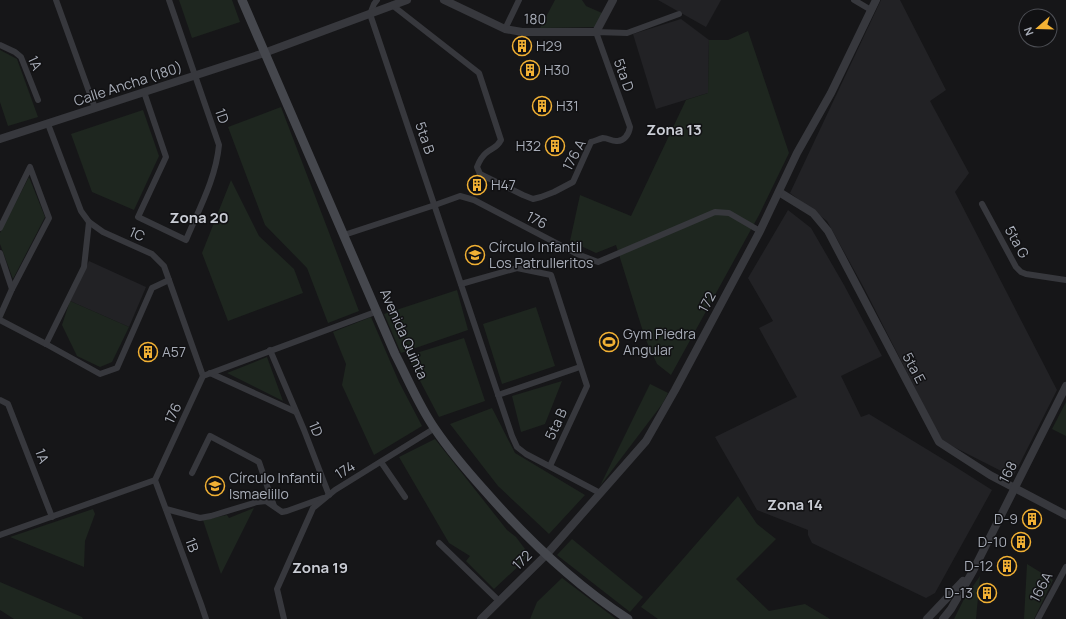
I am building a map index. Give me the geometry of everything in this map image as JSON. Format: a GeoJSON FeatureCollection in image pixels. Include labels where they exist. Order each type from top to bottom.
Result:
{"type":"FeatureCollection","features":[{"type":"Feature","properties":{"kind":"main road","name":"Avenida Quinta"},"geometry":{"type":"LineString","coordinates":[[242,0],[264,54],[378,311],[395,354],[420,404],[435,428],[477,481],[509,518],[546,555],[603,603],[628,619]]}},
{"type":"Feature","properties":{"kind":"street"},"geometry":{"type":"LineString","coordinates":[[56,0],[95,108]]}},
{"type":"Feature","properties":{"kind":"street","name":"1D"},"geometry":{"type":"LineString","coordinates":[[144,92],[166,157],[138,217],[186,240],[214,173],[218,160],[219,145],[169,0]]}},
{"type":"Feature","properties":{"kind":"street"},"geometry":{"type":"LineString","coordinates":[[370,14],[376,0]]}},
{"type":"Feature","properties":{"kind":"street"},"geometry":{"type":"LineString","coordinates":[[264,54],[407,0]]}},
{"type":"Feature","properties":{"kind":"street","name":"180"},"geometry":{"type":"LineString","coordinates":[[444,0],[504,29],[522,32],[596,32]]}},
{"type":"Feature","properties":{"kind":"street"},"geometry":{"type":"LineString","coordinates":[[504,29],[519,0]]}},
{"type":"Feature","properties":{"kind":"street"},"geometry":{"type":"LineString","coordinates":[[613,0],[596,32],[627,34],[679,14]]}},
{"type":"Feature","properties":{"kind":"street"},"geometry":{"type":"LineString","coordinates":[[854,0],[871,10]]}},
{"type":"Feature","properties":{"kind":"street","name":"172"},"geometry":{"type":"LineString","coordinates":[[481,619],[546,555],[646,441],[760,231],[780,192],[797,153],[831,93],[876,0]]}},
{"type":"Feature","properties":{"kind":"street","name":"176 A"},"geometry":{"type":"LineString","coordinates":[[392,5],[479,73],[501,140],[498,146],[487,152],[480,160],[477,167],[480,174],[523,195],[533,198],[541,197],[573,182],[591,142],[602,138],[607,138],[616,142],[620,141],[626,138],[630,127]]}},
{"type":"Feature","properties":{"kind":"street","name":"5ta B"},"geometry":{"type":"LineString","coordinates":[[370,14],[498,395],[517,447],[526,454],[600,493]]}},
{"type":"Feature","properties":{"kind":"street","name":"5ta D"},"geometry":{"type":"LineString","coordinates":[[596,32],[630,127]]}},
{"type":"Feature","properties":{"kind":"street","name":"1A"},"geometry":{"type":"LineString","coordinates":[[0,45],[15,52],[21,57],[38,100]]}},
{"type":"Feature","properties":{"kind":"street","name":"Calle Ancha (180)"},"geometry":{"type":"LineString","coordinates":[[0,139],[264,54]]}},
{"type":"Feature","properties":{"kind":"street","name":"1C"},"geometry":{"type":"LineString","coordinates":[[48,124],[81,211],[89,222],[103,232],[152,254],[164,266],[203,376]]}},
{"type":"Feature","properties":{"kind":"street"},"geometry":{"type":"LineString","coordinates":[[0,228],[30,167],[49,218],[12,289],[0,316]]}},
{"type":"Feature","properties":{"kind":"street","name":"5ta E"},"geometry":{"type":"LineString","coordinates":[[780,192],[813,213],[828,231],[938,442],[1014,489],[1066,515]]}},
{"type":"Feature","properties":{"kind":"street","name":"176"},"geometry":{"type":"LineString","coordinates":[[344,235],[435,206],[460,196],[474,200],[577,254],[598,262],[715,212],[729,213],[760,231]]}},
{"type":"Feature","properties":{"kind":"street","name":"5ta G"},"geometry":{"type":"LineString","coordinates":[[982,204],[1016,267],[1021,272],[1066,280]]}},
{"type":"Feature","properties":{"kind":"street"},"geometry":{"type":"LineString","coordinates":[[46,344],[84,267],[89,222]]}},
{"type":"Feature","properties":{"kind":"street"},"geometry":{"type":"LineString","coordinates":[[0,253],[12,289]]}},
{"type":"Feature","properties":{"kind":"street","name":"5ta B"},"geometry":{"type":"LineString","coordinates":[[461,284],[516,268],[551,275],[587,386],[550,466]]}},
{"type":"Feature","properties":{"kind":"street"},"geometry":{"type":"LineString","coordinates":[[0,320],[100,374],[117,368],[152,288],[169,280]]}},
{"type":"Feature","properties":{"kind":"street"},"geometry":{"type":"LineString","coordinates":[[203,376],[378,311]]}},
{"type":"Feature","properties":{"kind":"street","name":"1D"},"geometry":{"type":"LineString","coordinates":[[270,350],[304,430],[329,495]]}},
{"type":"Feature","properties":{"kind":"street"},"geometry":{"type":"LineString","coordinates":[[498,395],[580,366]]}},
{"type":"Feature","properties":{"kind":"street"},"geometry":{"type":"LineString","coordinates":[[210,373],[296,412]]}},
{"type":"Feature","properties":{"kind":"street","name":"176"},"geometry":{"type":"LineString","coordinates":[[155,480],[203,376]]}},
{"type":"Feature","properties":{"kind":"street","name":"168"},"geometry":{"type":"LineString","coordinates":[[943,619],[973,571],[1066,386]]}},
{"type":"Feature","properties":{"kind":"street","name":"1A"},"geometry":{"type":"LineString","coordinates":[[0,400],[8,404],[52,517]]}},
{"type":"Feature","properties":{"kind":"street","name":"174"},"geometry":{"type":"LineString","coordinates":[[284,619],[277,589],[313,508],[329,495],[435,428]]}},
{"type":"Feature","properties":{"kind":"street"},"geometry":{"type":"LineString","coordinates":[[192,473],[210,436],[259,462],[274,506]]}},
{"type":"Feature","properties":{"kind":"street"},"geometry":{"type":"LineString","coordinates":[[380,462],[405,497]]}},
{"type":"Feature","properties":{"kind":"street"},"geometry":{"type":"LineString","coordinates":[[0,535],[155,480]]}},
{"type":"Feature","properties":{"kind":"street","name":"1B"},"geometry":{"type":"LineString","coordinates":[[155,480],[206,619]]}},
{"type":"Feature","properties":{"kind":"street"},"geometry":{"type":"LineString","coordinates":[[166,509],[200,518],[257,502],[266,501],[282,512],[329,495]]}},
{"type":"Feature","properties":{"kind":"street"},"geometry":{"type":"LineString","coordinates":[[439,543],[499,601]]}},
{"type":"Feature","properties":{"kind":"street","name":"166A"},"geometry":{"type":"LineString","coordinates":[[1038,619],[1066,566]]}},
{"type":"Feature","properties":{"kind":"street","name":"168"},"geometry":{"type":"LineString","coordinates":[[927,619],[973,571]]}},
{"type":"Feature","properties":{"kind":"shaded area"},"geometry":{"type":"Polygon","coordinates":[[[179,0],[232,0],[240,22],[192,38],[179,0]]]}},
{"type":"Feature","properties":{"kind":"shaded area"},"geometry":{"type":"Polygon","coordinates":[[[555,0],[582,0],[586,6],[602,13],[595,27],[540,28],[555,0]]]}},
{"type":"Feature","properties":{"kind":"shaded area"},"geometry":{"type":"Polygon","coordinates":[[[658,0],[721,0],[706,27],[658,0]]]}},
{"type":"Feature","properties":{"kind":"shaded area"},"geometry":{"type":"Polygon","coordinates":[[[881,0],[900,0],[946,90],[930,101],[969,173],[955,192],[1057,390],[1013,477],[942,441],[864,288],[827,221],[790,193],[881,0]]]}},
{"type":"Feature","properties":{"kind":"shaded area"},"geometry":{"type":"Polygon","coordinates":[[[681,19],[709,40],[708,93],[656,109],[633,34],[681,19]]]}},
{"type":"Feature","properties":{"kind":"shaded area"},"geometry":{"type":"Polygon","coordinates":[[[748,31],[789,153],[759,215],[671,375],[657,364],[645,338],[616,245],[596,253],[570,241],[580,195],[631,216],[686,100],[708,93],[709,40],[728,40],[748,31]]]}},
{"type":"Feature","properties":{"kind":"shaded area"},"geometry":{"type":"Polygon","coordinates":[[[0,50],[17,59],[38,117],[8,126],[0,102],[0,50]]]}},
{"type":"Feature","properties":{"kind":"shaded area"},"geometry":{"type":"Polygon","coordinates":[[[281,107],[359,311],[328,323],[307,268],[265,225],[228,127],[281,107]]]}},
{"type":"Feature","properties":{"kind":"shaded area"},"geometry":{"type":"Polygon","coordinates":[[[143,110],[159,156],[134,210],[92,192],[71,134],[143,110]]]}},
{"type":"Feature","properties":{"kind":"shaded area"},"geometry":{"type":"Polygon","coordinates":[[[29,177],[45,217],[13,279],[0,244],[0,233],[29,177]]]}},
{"type":"Feature","properties":{"kind":"shaded area"},"geometry":{"type":"Polygon","coordinates":[[[231,180],[259,236],[294,269],[303,293],[228,321],[202,253],[231,180]]]}},
{"type":"Feature","properties":{"kind":"shaded area"},"geometry":{"type":"Polygon","coordinates":[[[788,210],[811,228],[844,285],[882,356],[841,376],[861,417],[869,414],[992,490],[935,593],[926,598],[812,543],[808,535],[808,530],[757,510],[715,437],[797,397],[759,328],[773,321],[748,278],[788,210]]]}},
{"type":"Feature","properties":{"kind":"shaded area"},"geometry":{"type":"Polygon","coordinates":[[[89,261],[146,287],[129,327],[70,301],[89,261]]]}},
{"type":"Feature","properties":{"kind":"shaded area"},"geometry":{"type":"Polygon","coordinates":[[[457,290],[468,330],[401,353],[384,314],[457,290]]]}},
{"type":"Feature","properties":{"kind":"shaded area"},"geometry":{"type":"Polygon","coordinates":[[[70,301],[129,327],[112,362],[100,367],[77,356],[62,325],[70,301]]]}},
{"type":"Feature","properties":{"kind":"shaded area"},"geometry":{"type":"Polygon","coordinates":[[[536,307],[555,366],[502,384],[483,324],[536,307]]]}},
{"type":"Feature","properties":{"kind":"shaded area"},"geometry":{"type":"Polygon","coordinates":[[[371,317],[399,382],[422,426],[374,455],[342,385],[346,364],[333,332],[371,317]]]}},
{"type":"Feature","properties":{"kind":"shaded area"},"geometry":{"type":"Polygon","coordinates":[[[464,338],[485,401],[439,417],[407,356],[464,338]]]}},
{"type":"Feature","properties":{"kind":"shaded area"},"geometry":{"type":"Polygon","coordinates":[[[267,357],[283,401],[227,373],[267,357]]]}},
{"type":"Feature","properties":{"kind":"shaded area"},"geometry":{"type":"Polygon","coordinates":[[[562,381],[545,424],[521,432],[512,396],[562,381]]]}},
{"type":"Feature","properties":{"kind":"shaded area"},"geometry":{"type":"Polygon","coordinates":[[[650,384],[668,393],[663,403],[600,486],[650,384]]]}},
{"type":"Feature","properties":{"kind":"shaded area"},"geometry":{"type":"Polygon","coordinates":[[[1066,402],[1066,436],[1052,429],[1066,402]]]}},
{"type":"Feature","properties":{"kind":"shaded area"},"geometry":{"type":"Polygon","coordinates":[[[492,408],[515,453],[585,495],[549,534],[498,486],[450,424],[492,408]]]}},
{"type":"Feature","properties":{"kind":"shaded area"},"geometry":{"type":"Polygon","coordinates":[[[435,439],[507,530],[516,537],[528,553],[523,562],[494,589],[466,561],[470,556],[449,543],[399,457],[435,439]]]}},
{"type":"Feature","properties":{"kind":"shaded area"},"geometry":{"type":"Polygon","coordinates":[[[738,496],[757,524],[776,539],[736,579],[769,611],[805,604],[830,619],[658,619],[641,607],[738,496]]]}},
{"type":"Feature","properties":{"kind":"shaded area"},"geometry":{"type":"Polygon","coordinates":[[[254,508],[221,574],[203,520],[227,515],[229,518],[254,508]]]}},
{"type":"Feature","properties":{"kind":"shaded area"},"geometry":{"type":"Polygon","coordinates":[[[93,509],[95,514],[85,541],[84,567],[10,537],[93,509]]]}},
{"type":"Feature","properties":{"kind":"shaded area"},"geometry":{"type":"Polygon","coordinates":[[[572,539],[643,597],[630,612],[557,555],[572,539]]]}},
{"type":"Feature","properties":{"kind":"shaded area"},"geometry":{"type":"Polygon","coordinates":[[[1027,564],[1053,580],[1034,619],[1024,619],[1027,564]]]}},
{"type":"Feature","properties":{"kind":"shaded area"},"geometry":{"type":"Polygon","coordinates":[[[980,576],[976,619],[954,619],[964,599],[980,576]]]}},
{"type":"Feature","properties":{"kind":"shaded area"},"geometry":{"type":"Polygon","coordinates":[[[562,578],[616,619],[530,619],[537,602],[562,578]]]}},
{"type":"Feature","properties":{"kind":"shaded area"},"geometry":{"type":"Polygon","coordinates":[[[0,582],[82,617],[83,619],[14,619],[0,610],[0,582]]]}},
{"type":"Feature","properties":{"kind":"place","name":"H29"},"geometry":{"type":"Point","coordinates":[522,46]}},
{"type":"Feature","properties":{"kind":"place","name":"H30"},"geometry":{"type":"Point","coordinates":[530,70]}},
{"type":"Feature","properties":{"kind":"place","name":"H31"},"geometry":{"type":"Point","coordinates":[542,106]}},
{"type":"Feature","properties":{"kind":"place","name":"H32"},"geometry":{"type":"Point","coordinates":[555,146]}},
{"type":"Feature","properties":{"kind":"place","name":"H47"},"geometry":{"type":"Point","coordinates":[477,185]}},
{"type":"Feature","properties":{"kind":"place","name":"Círculo Infantil Los Patrulleritos"},"geometry":{"type":"Point","coordinates":[475,255]}},
{"type":"Feature","properties":{"kind":"place","name":"Gym Piedra Angular"},"geometry":{"type":"Point","coordinates":[609,342]}},
{"type":"Feature","properties":{"kind":"place","name":"A57"},"geometry":{"type":"Point","coordinates":[148,352]}},
{"type":"Feature","properties":{"kind":"place","name":"Círculo Infantil Ismaelillo"},"geometry":{"type":"Point","coordinates":[215,486]}},
{"type":"Feature","properties":{"kind":"place","name":"D-9"},"geometry":{"type":"Point","coordinates":[1032,519]}},
{"type":"Feature","properties":{"kind":"place","name":"D-10"},"geometry":{"type":"Point","coordinates":[1021,542]}},
{"type":"Feature","properties":{"kind":"place","name":"D-12"},"geometry":{"type":"Point","coordinates":[1007,566]}},
{"type":"Feature","properties":{"kind":"place","name":"D-13"},"geometry":{"type":"Point","coordinates":[987,593]}},
{"type":"Feature","properties":{"kind":"district","name":"Zona 13"},"geometry":{"type":"Point","coordinates":[674,130]}},
{"type":"Feature","properties":{"kind":"district","name":"Zona 20"},"geometry":{"type":"Point","coordinates":[199,218]}},
{"type":"Feature","properties":{"kind":"district","name":"Zona 14"},"geometry":{"type":"Point","coordinates":[795,505]}},
{"type":"Feature","properties":{"kind":"district","name":"Zona 19"},"geometry":{"type":"Point","coordinates":[320,568]}}]}
